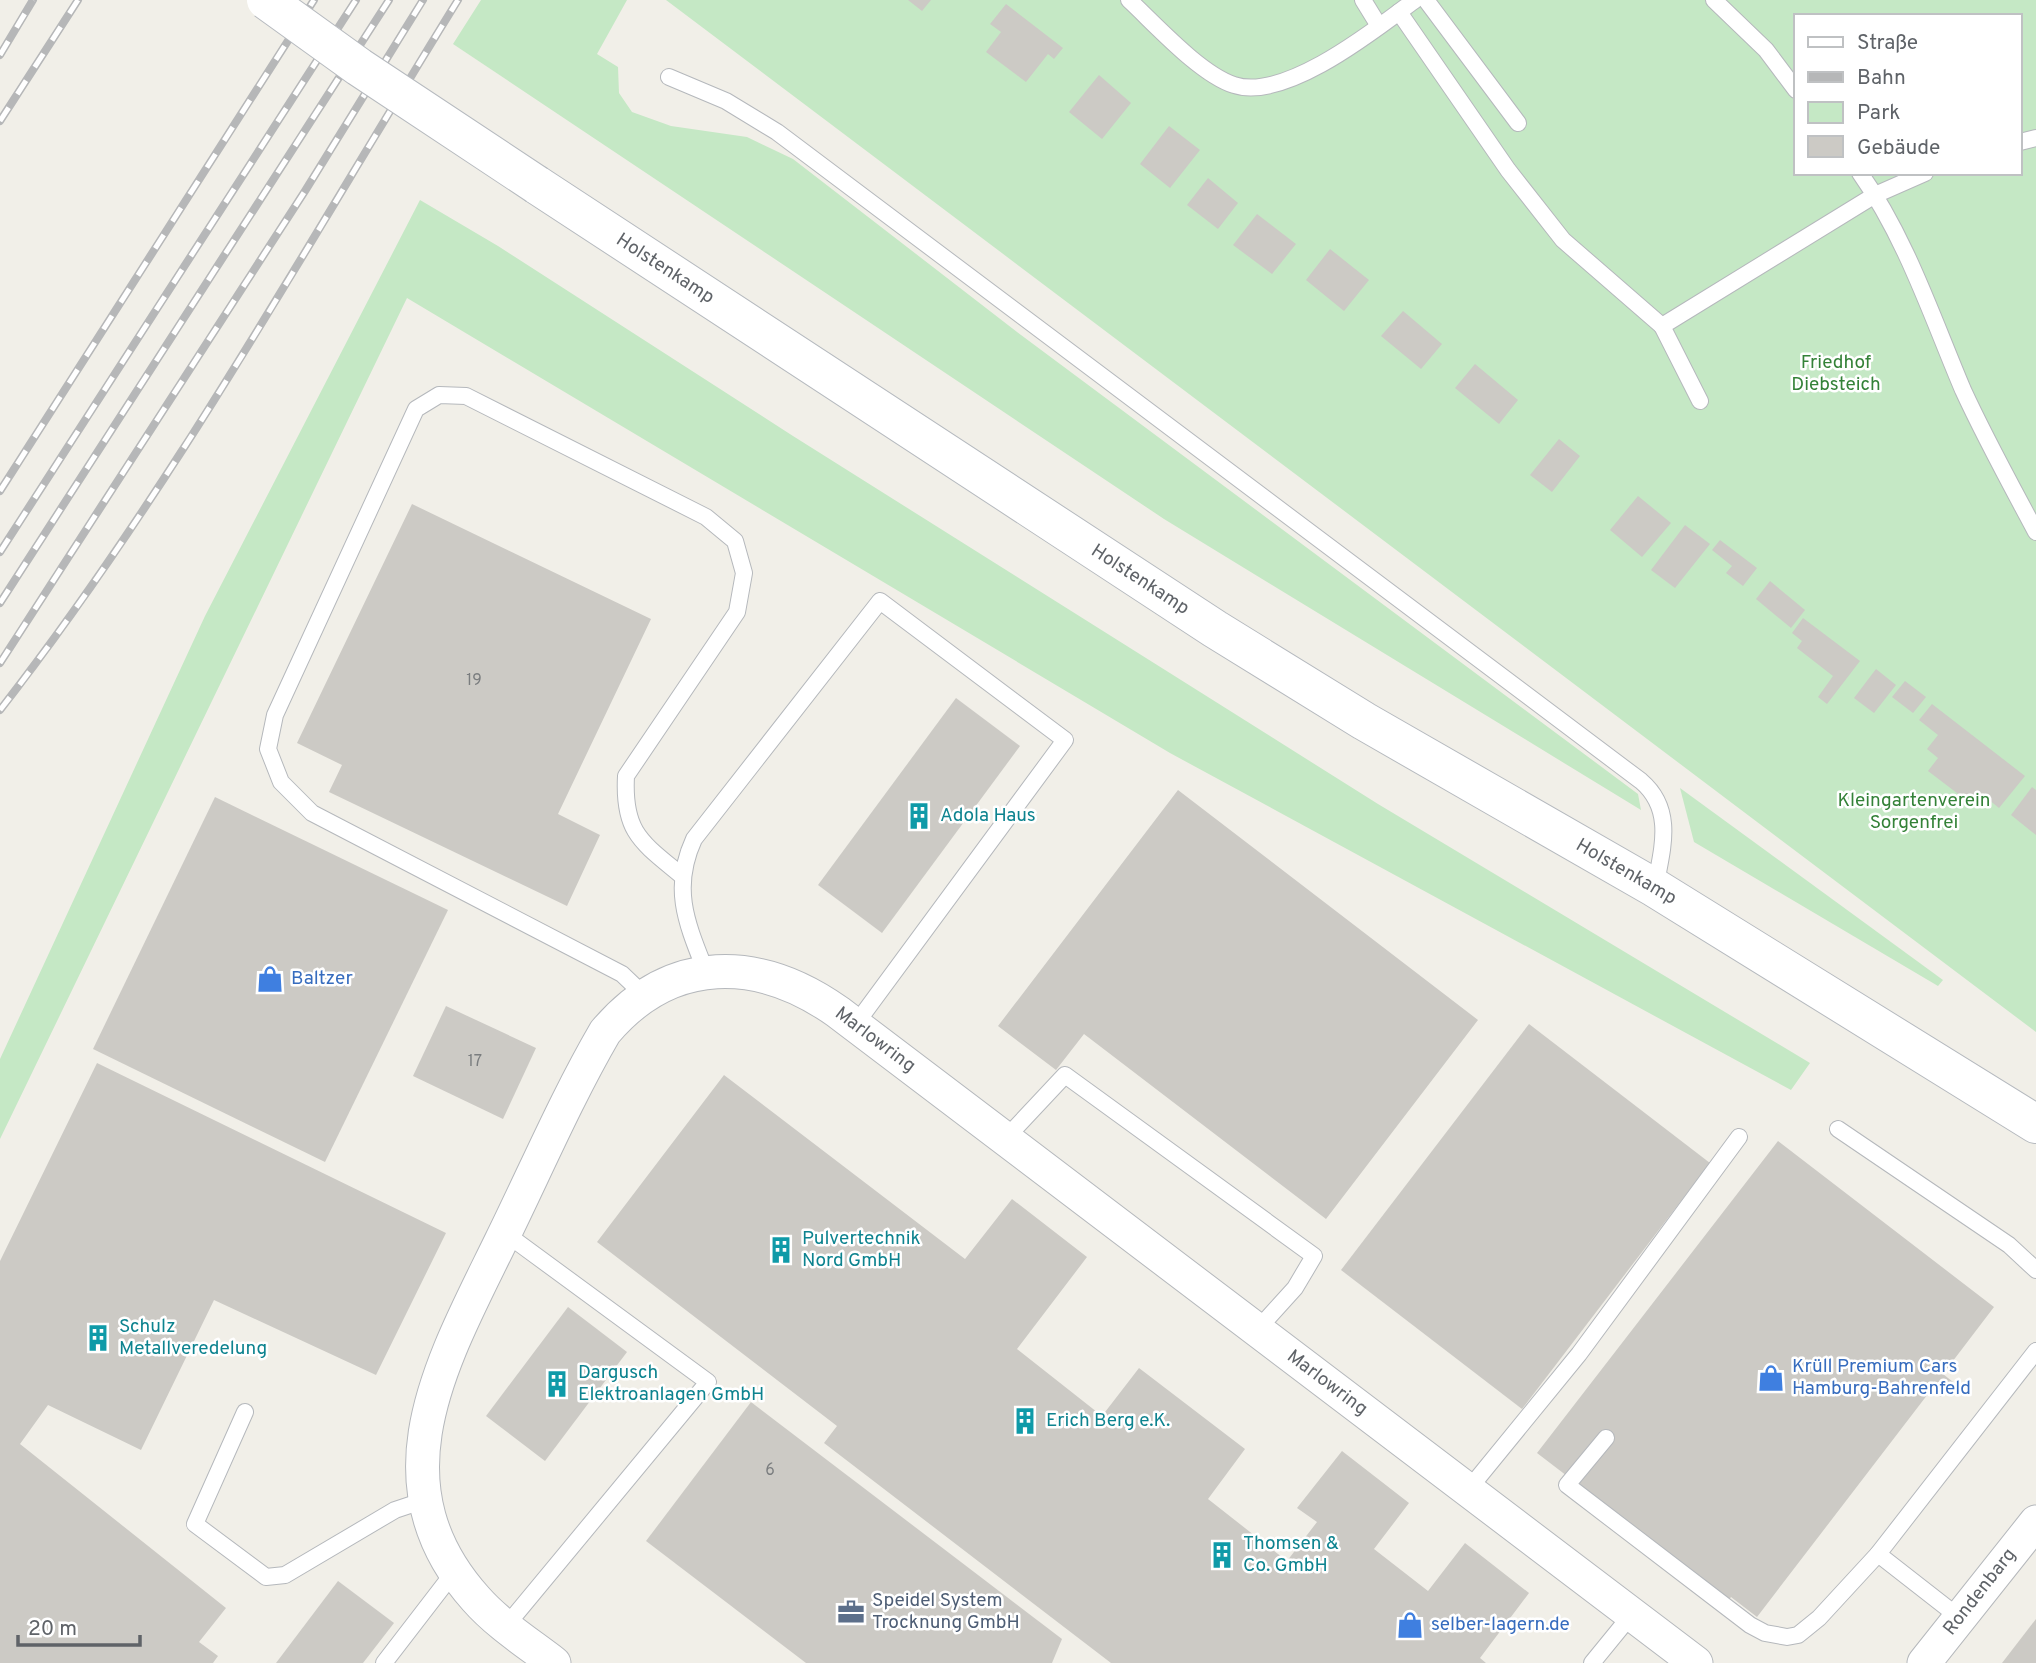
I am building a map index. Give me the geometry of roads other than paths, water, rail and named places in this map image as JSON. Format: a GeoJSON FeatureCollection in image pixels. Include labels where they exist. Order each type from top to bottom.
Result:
{"type":"FeatureCollection","features":[{"type":"Feature","properties":{"kind":"main road","name":"Holstenkamp"},"geometry":{"type":"LineString","coordinates":[[266,0],[359,67],[537,185],[1226,636],[1364,721],[1655,888],[2036,1124]]}},
{"type":"Feature","properties":{"kind":"street","name":"Marlowring"},"geometry":{"type":"LineString","coordinates":[[554,1663],[477,1601],[454,1572],[438,1544],[425,1500],[422,1454],[438,1373],[594,1051],[618,1017],[663,985],[706,972],[741,970],[781,980],[819,999],[1696,1663]]}},
{"type":"Feature","properties":{"kind":"street","name":"Rondenbarg"},"geometry":{"type":"LineString","coordinates":[[1924,1663],[2036,1522]]}},
{"type":"Feature","properties":{"kind":"lane"},"geometry":{"type":"LineString","coordinates":[[1129,0],[1195,61],[1235,86],[1275,84],[1340,55],[1415,0]]}},
{"type":"Feature","properties":{"kind":"lane"},"geometry":{"type":"LineString","coordinates":[[1363,0],[1379,26]]}},
{"type":"Feature","properties":{"kind":"lane"},"geometry":{"type":"LineString","coordinates":[[1426,0],[1518,123]]}},
{"type":"Feature","properties":{"kind":"lane"},"geometry":{"type":"LineString","coordinates":[[1714,0],[1766,50],[1794,87]]}},
{"type":"Feature","properties":{"kind":"lane"},"geometry":{"type":"LineString","coordinates":[[1399,12],[1508,170],[1563,240],[1661,326],[1700,401]]}},
{"type":"Feature","properties":{"kind":"lane"},"geometry":{"type":"LineString","coordinates":[[669,77],[726,101],[777,132],[1652,790],[1664,813],[1664,834],[1655,888]]}},
{"type":"Feature","properties":{"kind":"lane"},"geometry":{"type":"LineString","coordinates":[[1861,175],[1875,195],[1913,271],[1965,394],[2036,532]]}},
{"type":"Feature","properties":{"kind":"lane"},"geometry":{"type":"LineString","coordinates":[[1661,326],[1875,195],[1920,175]]}},
{"type":"Feature","properties":{"kind":"lane"},"geometry":{"type":"LineString","coordinates":[[645,996],[622,974],[312,813],[281,782],[268,749],[275,715],[416,409],[439,395],[466,396],[706,517],[735,541],[744,573],[737,612],[626,776],[625,806],[639,840],[681,875]]}},
{"type":"Feature","properties":{"kind":"lane"},"geometry":{"type":"LineString","coordinates":[[706,972],[682,906],[681,875],[694,839],[880,601],[1065,740],[855,1026]]}},
{"type":"Feature","properties":{"kind":"lane"},"geometry":{"type":"LineString","coordinates":[[1005,1139],[1065,1075],[1314,1255],[1295,1288],[1257,1330]]}},
{"type":"Feature","properties":{"kind":"lane"},"geometry":{"type":"LineString","coordinates":[[1838,1129],[2009,1245],[2036,1270]]}},
{"type":"Feature","properties":{"kind":"lane"},"geometry":{"type":"LineString","coordinates":[[1468,1490],[1579,1354],[1739,1137]]}},
{"type":"Feature","properties":{"kind":"lane"},"geometry":{"type":"LineString","coordinates":[[505,1233],[708,1382],[506,1626]]}},
{"type":"Feature","properties":{"kind":"lane"},"geometry":{"type":"LineString","coordinates":[[1606,1438],[1567,1485],[1765,1633],[1787,1637],[1798,1635],[1819,1618],[1878,1554],[2036,1351]]}},
{"type":"Feature","properties":{"kind":"lane"},"geometry":{"type":"LineString","coordinates":[[245,1412],[195,1524],[266,1577],[285,1575],[395,1510],[425,1500]]}},
{"type":"Feature","properties":{"kind":"lane"},"geometry":{"type":"LineString","coordinates":[[1878,1554],[1960,1618]]}},
{"type":"Feature","properties":{"kind":"lane"},"geometry":{"type":"LineString","coordinates":[[384,1663],[454,1572]]}},
{"type":"Feature","properties":{"kind":"lane"},"geometry":{"type":"LineString","coordinates":[[1592,1663],[1632,1614]]}},
{"type":"Feature","properties":{"kind":"railway"},"geometry":{"type":"LineString","coordinates":[[0,55],[33,0]]}},
{"type":"Feature","properties":{"kind":"railway"},"geometry":{"type":"LineString","coordinates":[[0,121],[78,0]]}},
{"type":"Feature","properties":{"kind":"railway"},"geometry":{"type":"LineString","coordinates":[[0,491],[314,0]]}},
{"type":"Feature","properties":{"kind":"railway"},"geometry":{"type":"LineString","coordinates":[[0,552],[356,0]]}},
{"type":"Feature","properties":{"kind":"railway"},"geometry":{"type":"LineString","coordinates":[[0,603],[389,0]]}},
{"type":"Feature","properties":{"kind":"railway"},"geometry":{"type":"LineString","coordinates":[[0,663],[305,191],[423,0]]}},
{"type":"Feature","properties":{"kind":"railway"},"geometry":{"type":"LineString","coordinates":[[0,710],[63,626],[182,451],[458,0]]}},
{"type":"Feature","properties":{"kind":"place","name":"Adola Haus"},"geometry":{"type":"Point","coordinates":[919,816]}},
{"type":"Feature","properties":{"kind":"place","name":"Baltzer"},"geometry":{"type":"Point","coordinates":[270,979]}},
{"type":"Feature","properties":{"kind":"place","name":"Pulvertechnik Nord GmbH"},"geometry":{"type":"Point","coordinates":[781,1250]}},
{"type":"Feature","properties":{"kind":"place","name":"Schulz Metallveredelung"},"geometry":{"type":"Point","coordinates":[98,1338]}},
{"type":"Feature","properties":{"kind":"place","name":"Krüll Premium Cars Hamburg-Bahrenfeld"},"geometry":{"type":"Point","coordinates":[1771,1378]}},
{"type":"Feature","properties":{"kind":"place","name":"Dargusch Elektroanlagen GmbH"},"geometry":{"type":"Point","coordinates":[557,1384]}},
{"type":"Feature","properties":{"kind":"place","name":"Erich Berg e.K."},"geometry":{"type":"Point","coordinates":[1025,1421]}},
{"type":"Feature","properties":{"kind":"place","name":"Thomsen & Co. GmbH"},"geometry":{"type":"Point","coordinates":[1222,1555]}},
{"type":"Feature","properties":{"kind":"place","name":"Speidel System Trocknung GmbH"},"geometry":{"type":"Point","coordinates":[851,1612]}},
{"type":"Feature","properties":{"kind":"place","name":"selber-lagern.de"},"geometry":{"type":"Point","coordinates":[1410,1625]}},
{"type":"Feature","properties":{"kind":"park label","name":"Friedhof Diebsteich"},"geometry":{"type":"Point","coordinates":[1836,374]}},
{"type":"Feature","properties":{"kind":"park label","name":"Kleingartenverein Sorgenfrei"},"geometry":{"type":"Point","coordinates":[1914,812]}}]}
